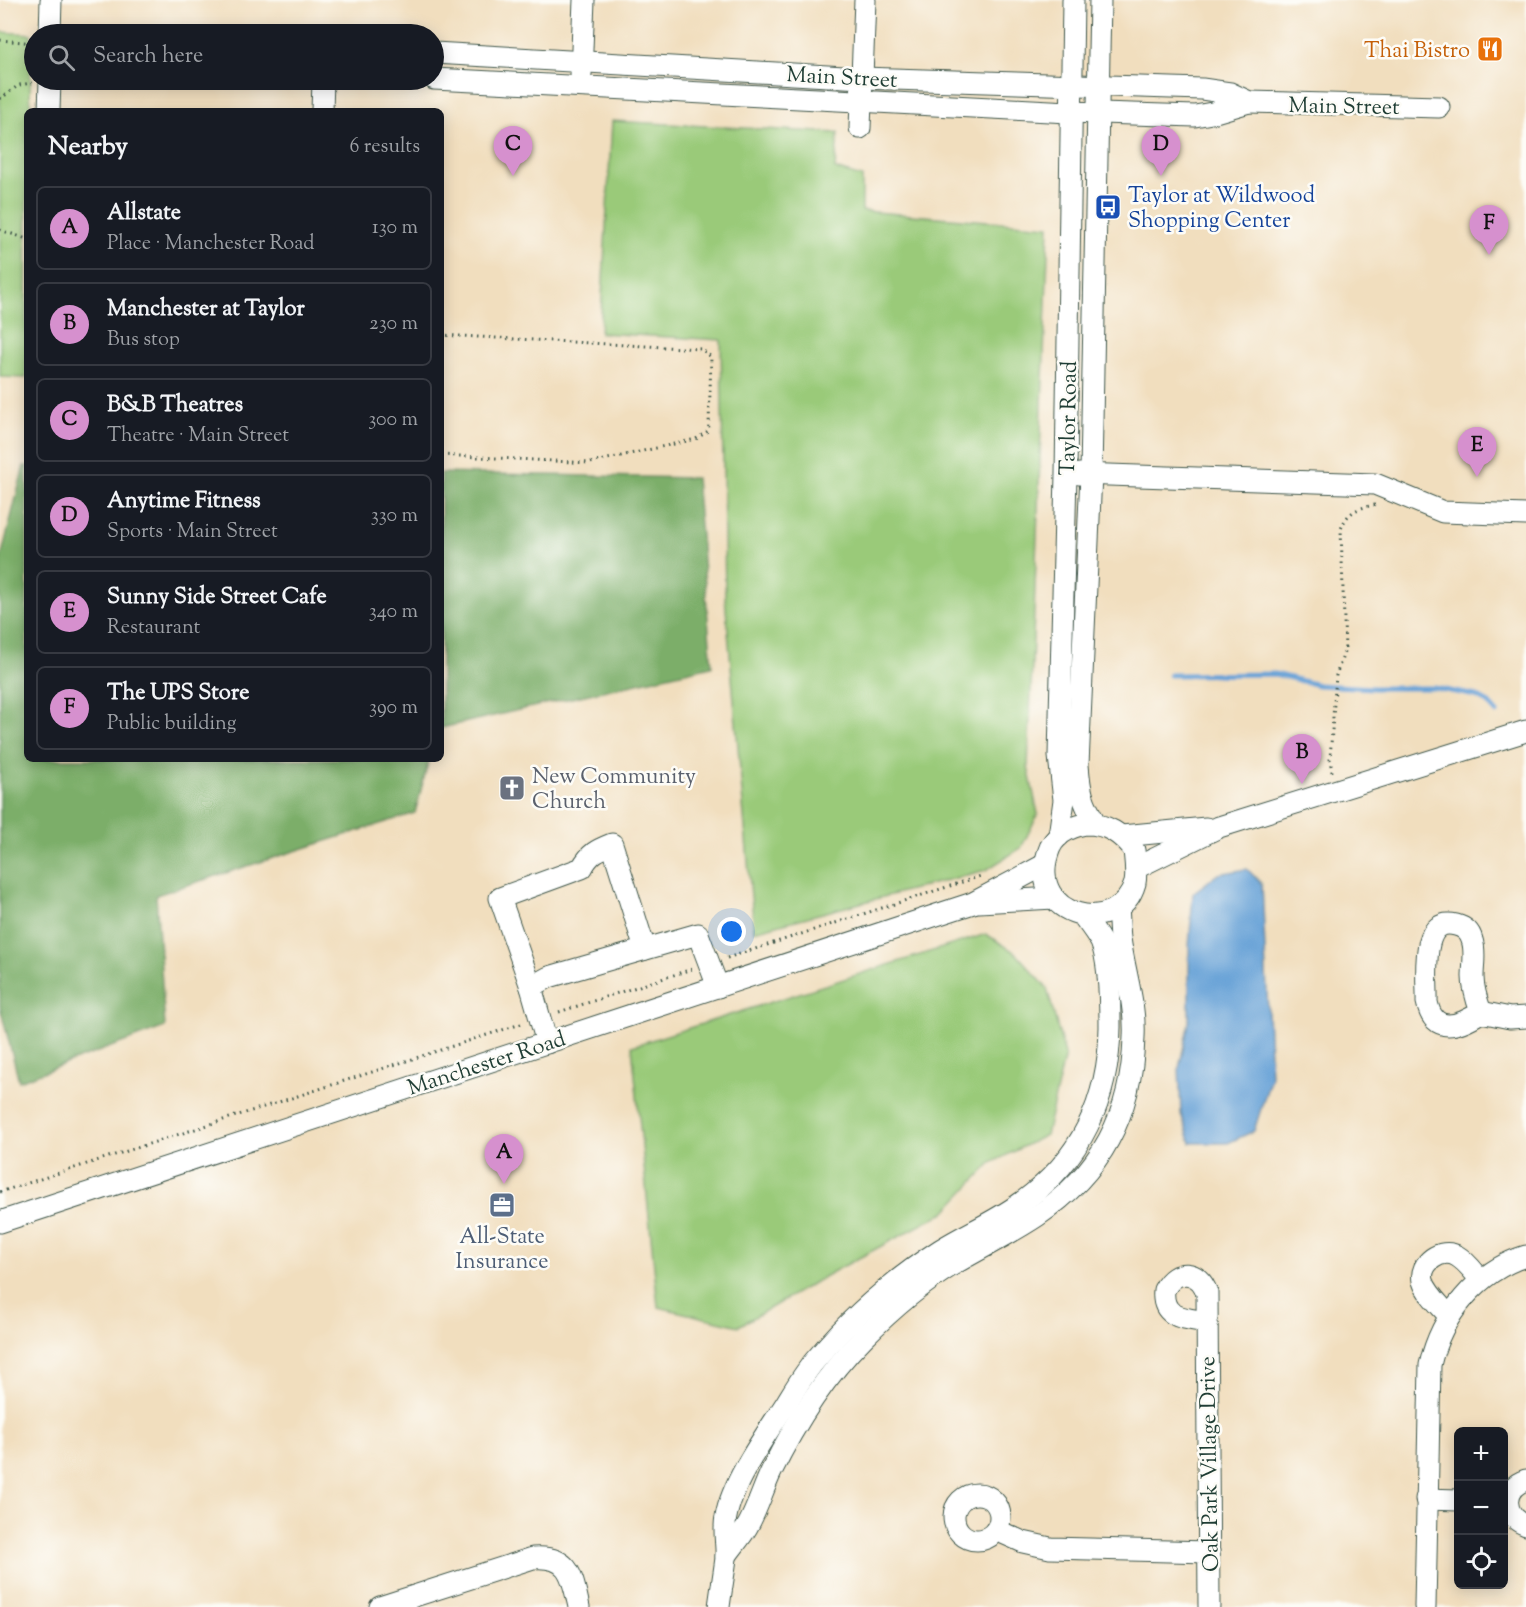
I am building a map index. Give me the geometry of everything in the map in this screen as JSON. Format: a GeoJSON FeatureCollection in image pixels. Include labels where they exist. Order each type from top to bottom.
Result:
{"type":"FeatureCollection","features":[{"type":"Feature","properties":{"kind":"street"},"geometry":{"type":"LineString","coordinates":[[50,24],[51,0]]}},
{"type":"Feature","properties":{"kind":"street"},"geometry":{"type":"LineString","coordinates":[[580,86],[584,0]]}},
{"type":"Feature","properties":{"kind":"street"},"geometry":{"type":"LineString","coordinates":[[860,128],[865,0]]}},
{"type":"Feature","properties":{"kind":"street","name":"Taylor Road"},"geometry":{"type":"LineString","coordinates":[[1059,836],[1064,800],[1059,756],[1073,112],[1073,0]]}},
{"type":"Feature","properties":{"kind":"street","name":"Taylor Road"},"geometry":{"type":"LineString","coordinates":[[1096,824],[1081,795],[1078,765],[1091,474],[1100,0]]}},
{"type":"Feature","properties":{"kind":"street","name":"Main Street"},"geometry":{"type":"LineString","coordinates":[[444,54],[862,78],[1202,89],[1230,93],[1249,102]]}},
{"type":"Feature","properties":{"kind":"street","name":"Main Street"},"geometry":{"type":"LineString","coordinates":[[444,79],[1073,112],[1195,116],[1249,102],[1439,107]]}},
{"type":"Feature","properties":{"kind":"street"},"geometry":{"type":"LineString","coordinates":[[44,90],[48,108]]}},
{"type":"Feature","properties":{"kind":"street"},"geometry":{"type":"LineString","coordinates":[[322,90],[322,108]]}},
{"type":"Feature","properties":{"kind":"street"},"geometry":{"type":"LineString","coordinates":[[1066,474],[1375,484],[1443,512],[1526,515]]}},
{"type":"Feature","properties":{"kind":"street"},"geometry":{"type":"LineString","coordinates":[[1136,868],[1219,827],[1526,731]]}},
{"type":"Feature","properties":{"kind":"street"},"geometry":{"type":"LineString","coordinates":[[1096,824],[1112,829],[1122,836],[1134,850],[1135,883],[1128,896],[1118,907],[1102,914],[1083,916],[1071,912],[1054,898],[1044,881],[1044,865],[1049,849],[1059,836],[1076,826],[1096,824]]}},
{"type":"Feature","properties":{"kind":"street"},"geometry":{"type":"LineString","coordinates":[[1122,836],[1219,827]]}},
{"type":"Feature","properties":{"kind":"street"},"geometry":{"type":"LineString","coordinates":[[546,1043],[531,987],[500,898],[582,868],[596,850],[612,844],[645,950]]}},
{"type":"Feature","properties":{"kind":"street","name":"Manchester Road"},"geometry":{"type":"LineString","coordinates":[[0,1222],[973,903],[1044,865]]}},
{"type":"Feature","properties":{"kind":"street","name":"Manchester Road"},"geometry":{"type":"LineString","coordinates":[[973,903],[1054,898]]}},
{"type":"Feature","properties":{"kind":"street"},"geometry":{"type":"LineString","coordinates":[[719,1607],[726,1556],[725,1518],[737,1484],[772,1424],[816,1358],[875,1297],[941,1250],[1028,1210],[1078,1183],[1113,1134],[1124,1102],[1133,1058],[1135,1034],[1132,1002],[1120,939],[1118,907]]}},
{"type":"Feature","properties":{"kind":"street"},"geometry":{"type":"LineString","coordinates":[[1028,1210],[1076,1148],[1097,1106],[1108,1067],[1110,1009],[1108,974],[1101,943],[1083,916]]}},
{"type":"Feature","properties":{"kind":"street"},"geometry":{"type":"LineString","coordinates":[[1481,1012],[1474,988],[1473,948],[1470,934],[1453,924],[1440,926],[1431,934],[1429,942],[1427,1002],[1436,1021],[1452,1026],[1461,1024],[1481,1012],[1510,1018],[1526,1017]]}},
{"type":"Feature","properties":{"kind":"street"},"geometry":{"type":"LineString","coordinates":[[531,987],[549,977],[698,934],[718,987]]}},
{"type":"Feature","properties":{"kind":"street"},"geometry":{"type":"LineString","coordinates":[[1449,1316],[1428,1291],[1423,1281],[1423,1273],[1430,1259],[1441,1254],[1456,1256],[1481,1280]]}},
{"type":"Feature","properties":{"kind":"street"},"geometry":{"type":"LineString","coordinates":[[1425,1607],[1430,1365],[1433,1348],[1449,1316],[1481,1280],[1501,1266],[1526,1256]]}},
{"type":"Feature","properties":{"kind":"street","name":"Oak Park Village Drive"},"geometry":{"type":"LineString","coordinates":[[1207,1322],[1209,1607]]}},
{"type":"Feature","properties":{"kind":"street"},"geometry":{"type":"LineString","coordinates":[[1508,1496],[1511,1489],[1526,1480]]}},
{"type":"Feature","properties":{"kind":"street"},"geometry":{"type":"LineString","coordinates":[[1426,1499],[1454,1500]]}},
{"type":"Feature","properties":{"kind":"street"},"geometry":{"type":"LineString","coordinates":[[1508,1508],[1512,1516],[1526,1525]]}},
{"type":"Feature","properties":{"kind":"street"},"geometry":{"type":"LineString","coordinates":[[996,1530],[1023,1542],[1050,1548],[1209,1552]]}},
{"type":"Feature","properties":{"kind":"street"},"geometry":{"type":"LineString","coordinates":[[380,1607],[533,1558],[547,1557],[559,1561],[568,1569],[579,1607]]}},
{"type":"Feature","properties":{"kind":"path"},"geometry":{"type":"LineString","coordinates":[[0,40],[24,42]]}},
{"type":"Feature","properties":{"kind":"path"},"geometry":{"type":"LineString","coordinates":[[0,99],[19,85],[24,84]]}},
{"type":"Feature","properties":{"kind":"path"},"geometry":{"type":"LineString","coordinates":[[0,230],[24,238]]}},
{"type":"Feature","properties":{"kind":"path"},"geometry":{"type":"LineString","coordinates":[[444,335],[701,349],[711,357],[708,431],[696,439],[590,463],[444,455]]}},
{"type":"Feature","properties":{"kind":"path"},"geometry":{"type":"LineString","coordinates":[[1333,774],[1330,759],[1336,675],[1345,650],[1341,529],[1345,519],[1355,509],[1383,504]]}},
{"type":"Feature","properties":{"kind":"path"},"geometry":{"type":"LineString","coordinates":[[0,1192],[986,874]]}},
{"type":"Feature","properties":{"kind":"green space"},"geometry":{"type":"Polygon","coordinates":[[[0,32],[24,34],[24,90],[30,90],[30,108],[24,108],[24,378],[0,377],[0,32]]]}},
{"type":"Feature","properties":{"kind":"green space"},"geometry":{"type":"Polygon","coordinates":[[[612,121],[838,133],[835,169],[862,177],[862,211],[1049,226],[1028,767],[1038,814],[1021,848],[986,870],[754,931],[725,597],[721,340],[600,333],[612,121]]]}},
{"type":"Feature","properties":{"kind":"green space"},"geometry":{"type":"Polygon","coordinates":[[[24,466],[24,762],[428,762],[415,813],[156,895],[165,1027],[19,1081],[0,1007],[0,561],[24,466]]]}},
{"type":"Feature","properties":{"kind":"green space"},"geometry":{"type":"Polygon","coordinates":[[[444,473],[696,478],[712,666],[444,727],[444,473]]]}},
{"type":"Feature","properties":{"kind":"green space"},"geometry":{"type":"Polygon","coordinates":[[[986,934],[1016,953],[1047,988],[1065,1055],[1046,1135],[991,1163],[945,1212],[829,1274],[739,1326],[658,1307],[632,1046],[986,934]]]}},
{"type":"Feature","properties":{"kind":"water"},"geometry":{"type":"Polygon","coordinates":[[[1247,869],[1262,884],[1271,1077],[1254,1131],[1228,1143],[1191,1143],[1181,1114],[1179,1068],[1189,1022],[1189,947],[1193,893],[1218,874],[1247,869]]]}},
{"type":"Feature","properties":{"kind":"waterway"},"geometry":{"type":"LineString","coordinates":[[1170,675],[1275,674],[1318,685],[1435,688],[1476,696],[1487,702],[1497,713]]}},
{"type":"Feature","properties":{"kind":"place","name":"Thai Bistro"},"geometry":{"type":"Point","coordinates":[1490,49]}},
{"type":"Feature","properties":{"kind":"place","name":"B&B Theatres"},"geometry":{"type":"Point","coordinates":[513,176]}},
{"type":"Feature","properties":{"kind":"place","name":"Anytime Fitness"},"geometry":{"type":"Point","coordinates":[1161,176]}},
{"type":"Feature","properties":{"kind":"place","name":"Taylor at Wildwood Shopping Center"},"geometry":{"type":"Point","coordinates":[1108,207]}},
{"type":"Feature","properties":{"kind":"place","name":"The UPS Store"},"geometry":{"type":"Point","coordinates":[1489,255]}},
{"type":"Feature","properties":{"kind":"place","name":"Sunny Side Street Cafe"},"geometry":{"type":"Point","coordinates":[1477,477]}},
{"type":"Feature","properties":{"kind":"place","name":"Manchester at Taylor"},"geometry":{"type":"Point","coordinates":[1302,784]}},
{"type":"Feature","properties":{"kind":"place","name":"New Community Church"},"geometry":{"type":"Point","coordinates":[512,788]}},
{"type":"Feature","properties":{"kind":"place","name":"Allstate"},"geometry":{"type":"Point","coordinates":[504,1184]}},
{"type":"Feature","properties":{"kind":"place","name":"All-State Insurance"},"geometry":{"type":"Point","coordinates":[502,1205]}}]}
